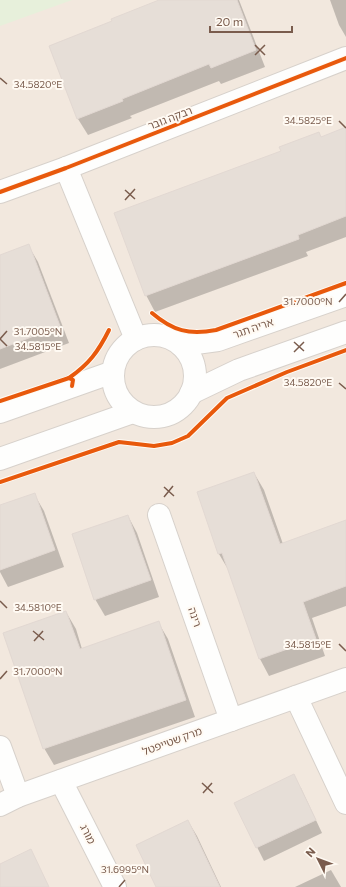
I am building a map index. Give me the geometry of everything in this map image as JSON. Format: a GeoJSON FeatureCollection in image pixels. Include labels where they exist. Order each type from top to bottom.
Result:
{"type":"FeatureCollection","features":[{"type":"Feature","properties":{"kind":"street","name":"רבקה גובר"},"geometry":{"type":"LineString","coordinates":[[0,192],[66,168],[346,58]]}},
{"type":"Feature","properties":{"kind":"street"},"geometry":{"type":"LineString","coordinates":[[66,168],[136,339]]}},
{"type":"Feature","properties":{"kind":"street","name":"אריה תגר"},"geometry":{"type":"LineString","coordinates":[[181,345],[218,340],[346,295]]}},
{"type":"Feature","properties":{"kind":"street"},"geometry":{"type":"LineString","coordinates":[[191,393],[239,370],[346,332]]}},
{"type":"Feature","properties":{"kind":"street"},"geometry":{"type":"LineString","coordinates":[[159,335],[171,339],[181,345],[189,355],[194,367],[194,380],[191,393],[184,404],[172,412],[159,417],[146,416],[133,412],[124,405],[117,395],[113,384],[113,372],[116,358],[125,347],[136,339],[159,335]]}},
{"type":"Feature","properties":{"kind":"street"},"geometry":{"type":"LineString","coordinates":[[0,412],[113,372]]}},
{"type":"Feature","properties":{"kind":"street"},"geometry":{"type":"LineString","coordinates":[[0,459],[133,412]]}},
{"type":"Feature","properties":{"kind":"street","name":"רינה"},"geometry":{"type":"LineString","coordinates":[[159,515],[231,720]]}},
{"type":"Feature","properties":{"kind":"street","name":"מרק שטייפטל"},"geometry":{"type":"LineString","coordinates":[[9,801],[346,679]]}},
{"type":"Feature","properties":{"kind":"street"},"geometry":{"type":"LineString","coordinates":[[296,697],[346,803]]}},
{"type":"Feature","properties":{"kind":"street"},"geometry":{"type":"LineString","coordinates":[[0,747],[9,801]]}},
{"type":"Feature","properties":{"kind":"street","name":"מורג"},"geometry":{"type":"LineString","coordinates":[[61,781],[115,887]]}},
{"type":"Feature","properties":{"kind":"shaded area"},"geometry":{"type":"Polygon","coordinates":[[[0,0],[346,0],[346,887],[0,887],[0,0]]]}},
{"type":"Feature","properties":{"kind":"green space"},"geometry":{"type":"Polygon","coordinates":[[[0,0],[72,0],[0,26],[0,0]]]}},
{"type":"Feature","properties":{"kind":"building"},"geometry":{"type":"Polygon","coordinates":[[[159,0],[237,0],[256,50],[211,68],[209,64],[77,119],[49,46],[112,21],[111,19],[159,0]]]}},
{"type":"Feature","properties":{"kind":"building"},"geometry":{"type":"Polygon","coordinates":[[[346,127],[346,216],[298,235],[299,239],[145,296],[114,213],[281,151],[279,147],[319,132],[321,137],[346,127]]]}},
{"type":"Feature","properties":{"kind":"building"},"geometry":{"type":"Polygon","coordinates":[[[29,244],[60,326],[0,349],[0,255],[29,244]]]}},
{"type":"Feature","properties":{"kind":"building"},"geometry":{"type":"Polygon","coordinates":[[[254,472],[280,544],[346,520],[346,586],[303,602],[316,639],[259,659],[222,553],[218,554],[197,492],[254,472]]]}},
{"type":"Feature","properties":{"kind":"building"},"geometry":{"type":"Polygon","coordinates":[[[35,493],[55,550],[0,570],[0,505],[35,493]]]}},
{"type":"Feature","properties":{"kind":"building"},"geometry":{"type":"Polygon","coordinates":[[[128,515],[151,580],[94,600],[72,534],[128,515]]]}},
{"type":"Feature","properties":{"kind":"building"},"geometry":{"type":"Polygon","coordinates":[[[66,611],[80,649],[159,621],[186,700],[43,749],[3,633],[66,611]]]}},
{"type":"Feature","properties":{"kind":"building"},"geometry":{"type":"Polygon","coordinates":[[[294,774],[316,820],[256,848],[234,803],[294,774]]]}},
{"type":"Feature","properties":{"kind":"building"},"geometry":{"type":"Polygon","coordinates":[[[188,820],[220,887],[156,887],[136,845],[188,820]]]}},
{"type":"Feature","properties":{"kind":"building"},"geometry":{"type":"Polygon","coordinates":[[[31,849],[49,887],[0,887],[0,864],[31,849]]]}},
{"type":"Feature","properties":{"kind":"cycle path"},"geometry":{"type":"LineString","coordinates":[[0,192],[66,168],[346,58]]}},
{"type":"Feature","properties":{"kind":"cycle path"},"geometry":{"type":"LineString","coordinates":[[152,313],[174,328],[189,332],[216,330],[346,283]]}},
{"type":"Feature","properties":{"kind":"cycle path"},"geometry":{"type":"LineString","coordinates":[[72,386],[73,380],[69,378],[82,368],[92,357],[101,345],[109,330]]}},
{"type":"Feature","properties":{"kind":"cycle path"},"geometry":{"type":"LineString","coordinates":[[0,482],[119,442],[154,446],[172,443],[188,436],[227,398],[287,372],[346,350]]}},
{"type":"Feature","properties":{"kind":"cycle path"},"geometry":{"type":"LineString","coordinates":[[0,401],[69,378]]}}]}
